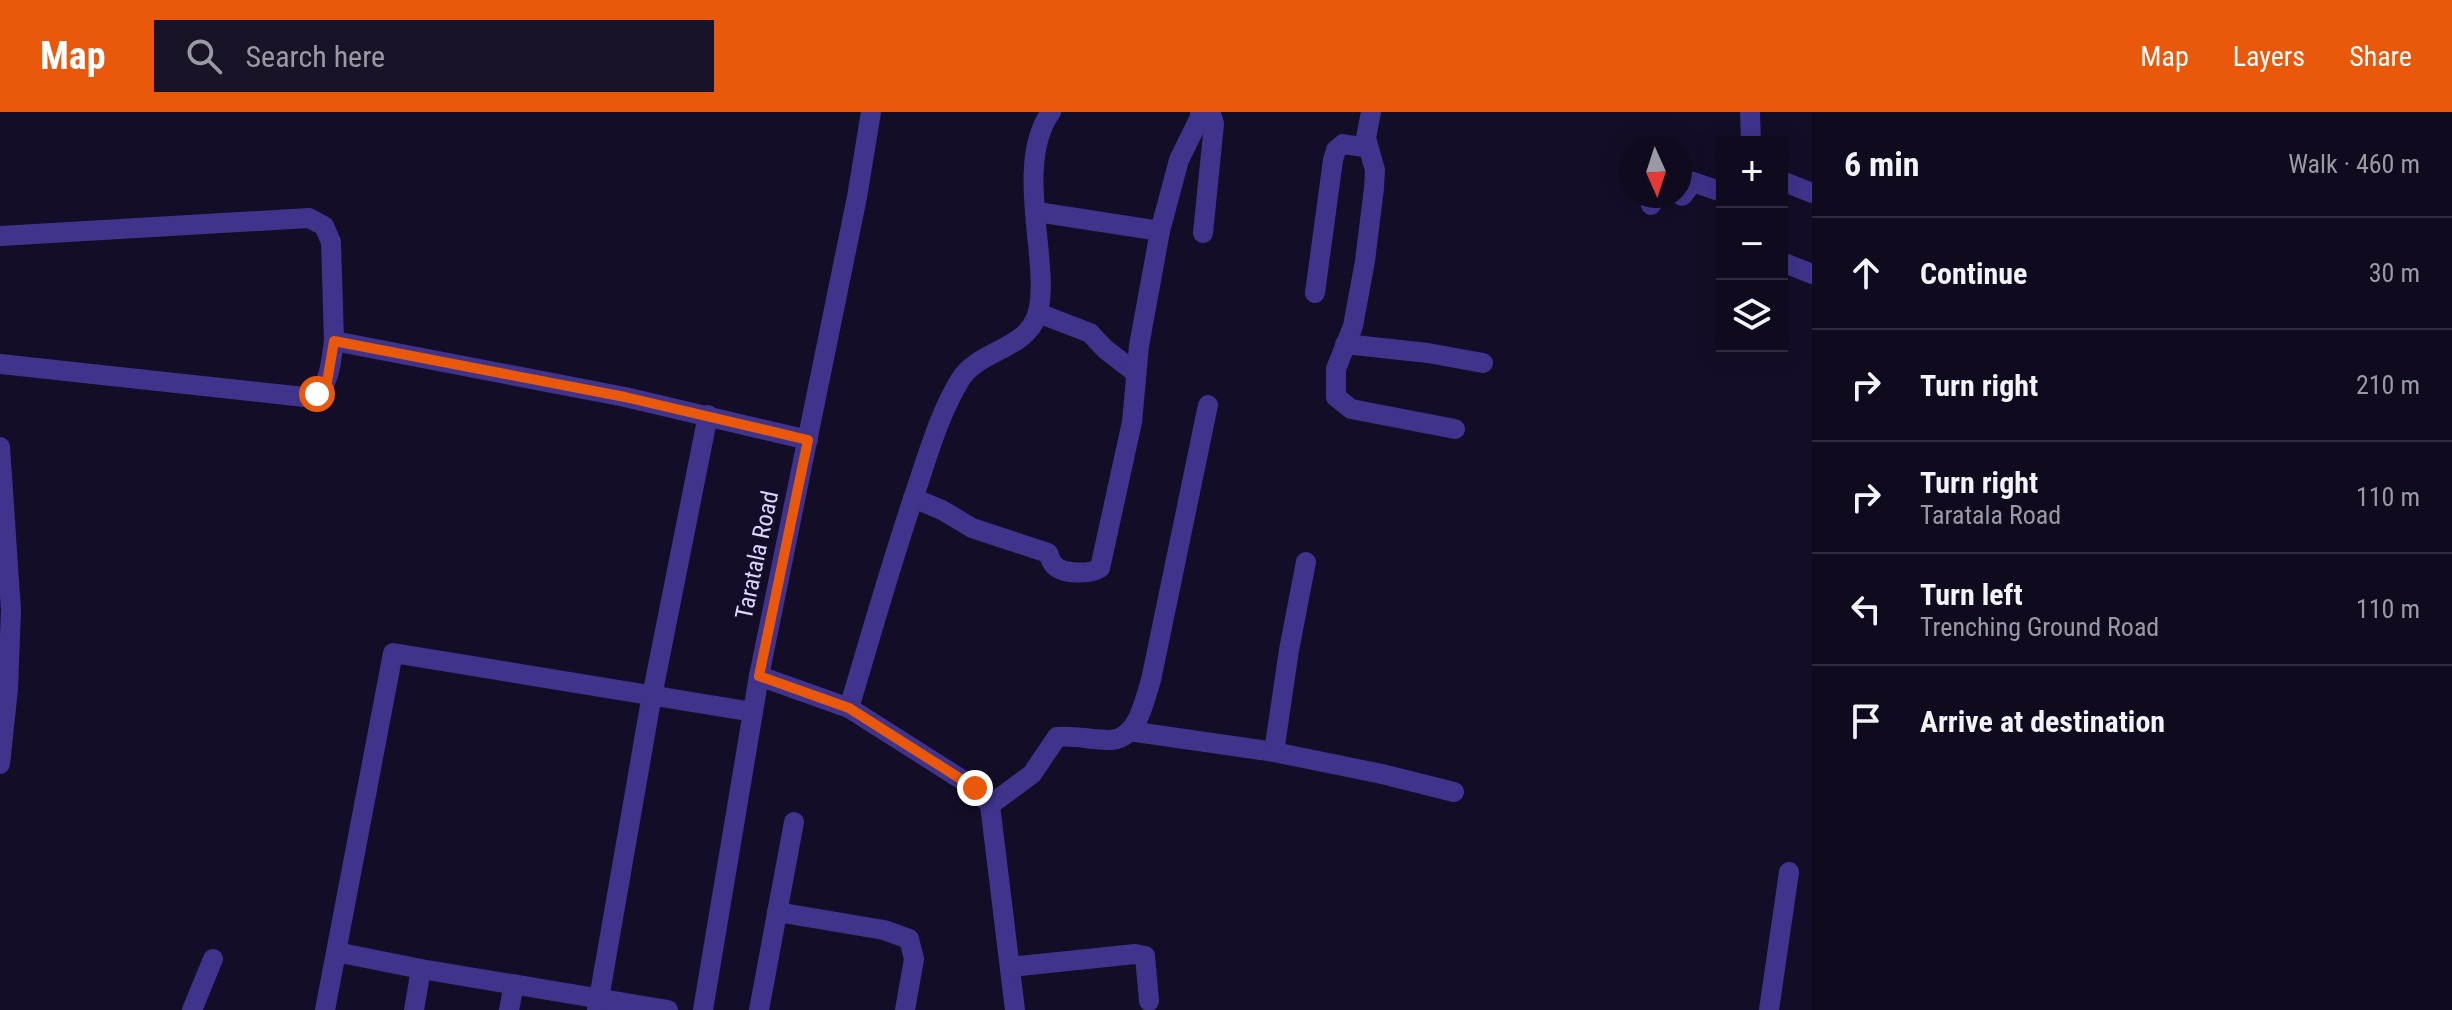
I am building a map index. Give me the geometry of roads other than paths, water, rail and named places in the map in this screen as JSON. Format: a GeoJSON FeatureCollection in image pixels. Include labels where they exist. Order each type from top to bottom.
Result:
{"type":"FeatureCollection","features":[{"type":"Feature","properties":{"kind":"street","name":"Taratala Road"},"geometry":{"type":"LineString","coordinates":[[703,1010],[759,676],[871,112]]}},
{"type":"Feature","properties":{"kind":"street"},"geometry":{"type":"LineString","coordinates":[[849,708],[938,425],[962,377],[979,362],[1031,329],[1038,313],[1041,282],[1034,166],[1036,143],[1051,112]]}},
{"type":"Feature","properties":{"kind":"street"},"geometry":{"type":"LineString","coordinates":[[913,498],[942,510],[972,528],[1048,553],[1056,567],[1061,569],[1097,571],[1102,564],[1132,422],[1136,373],[1160,231],[1179,160],[1201,112],[1212,117],[1214,124],[1203,233]]}},
{"type":"Feature","properties":{"kind":"street"},"geometry":{"type":"LineString","coordinates":[[1371,112],[1366,138],[1375,170],[1374,188],[1353,326],[1336,369],[1336,397],[1341,403],[1363,412],[1455,429]]}},
{"type":"Feature","properties":{"kind":"street"},"geometry":{"type":"LineString","coordinates":[[1750,112],[1751,136]]}},
{"type":"Feature","properties":{"kind":"street"},"geometry":{"type":"LineString","coordinates":[[1315,293],[1336,150],[1343,144],[1368,148]]}},
{"type":"Feature","properties":{"kind":"street"},"geometry":{"type":"LineString","coordinates":[[1692,183],[1716,190]]}},
{"type":"Feature","properties":{"kind":"street"},"geometry":{"type":"LineString","coordinates":[[1788,183],[1812,193]]}},
{"type":"Feature","properties":{"kind":"street"},"geometry":{"type":"LineString","coordinates":[[1037,212],[1160,231]]}},
{"type":"Feature","properties":{"kind":"street"},"geometry":{"type":"LineString","coordinates":[[0,236],[298,217],[315,219],[329,233],[331,242],[334,341],[327,382],[317,394],[305,397],[0,364]]}},
{"type":"Feature","properties":{"kind":"street"},"geometry":{"type":"LineString","coordinates":[[1788,264],[1812,274]]}},
{"type":"Feature","properties":{"kind":"street"},"geometry":{"type":"LineString","coordinates":[[1038,313],[1090,333],[1136,373]]}},
{"type":"Feature","properties":{"kind":"street"},"geometry":{"type":"LineString","coordinates":[[334,341],[708,415],[808,440]]}},
{"type":"Feature","properties":{"kind":"street"},"geometry":{"type":"LineString","coordinates":[[1345,344],[1428,353],[1483,363]]}},
{"type":"Feature","properties":{"kind":"street"},"geometry":{"type":"LineString","coordinates":[[990,805],[1032,774],[1057,737],[1070,735],[1113,740],[1129,731],[1140,717],[1151,680],[1208,405]]}},
{"type":"Feature","properties":{"kind":"street"},"geometry":{"type":"LineString","coordinates":[[598,1004],[653,694],[708,415]]}},
{"type":"Feature","properties":{"kind":"street"},"geometry":{"type":"LineString","coordinates":[[0,447],[11,610],[8,689],[0,764]]}},
{"type":"Feature","properties":{"kind":"street"},"geometry":{"type":"LineString","coordinates":[[1274,752],[1306,562]]}},
{"type":"Feature","properties":{"kind":"street"},"geometry":{"type":"LineString","coordinates":[[325,1010],[393,653],[753,712]]}},
{"type":"Feature","properties":{"kind":"street"},"geometry":{"type":"LineString","coordinates":[[759,676],[849,708],[975,788],[990,805],[1015,1010]]}},
{"type":"Feature","properties":{"kind":"street"},"geometry":{"type":"LineString","coordinates":[[1129,731],[1274,752],[1454,792]]}},
{"type":"Feature","properties":{"kind":"street"},"geometry":{"type":"LineString","coordinates":[[759,1010],[794,822]]}},
{"type":"Feature","properties":{"kind":"street"},"geometry":{"type":"LineString","coordinates":[[1769,1010],[1789,872]]}},
{"type":"Feature","properties":{"kind":"street"},"geometry":{"type":"LineString","coordinates":[[777,912],[884,930],[909,939],[914,959],[905,1010]]}},
{"type":"Feature","properties":{"kind":"street"},"geometry":{"type":"LineString","coordinates":[[336,952],[514,984],[598,1004],[668,1010]]}},
{"type":"Feature","properties":{"kind":"street"},"geometry":{"type":"LineString","coordinates":[[1010,967],[1145,956],[1149,1001]]}},
{"type":"Feature","properties":{"kind":"street"},"geometry":{"type":"LineString","coordinates":[[192,1010],[213,959]]}},
{"type":"Feature","properties":{"kind":"street"},"geometry":{"type":"LineString","coordinates":[[414,1010],[421,969]]}},
{"type":"Feature","properties":{"kind":"street"},"geometry":{"type":"LineString","coordinates":[[509,1010],[514,984]]}}]}
